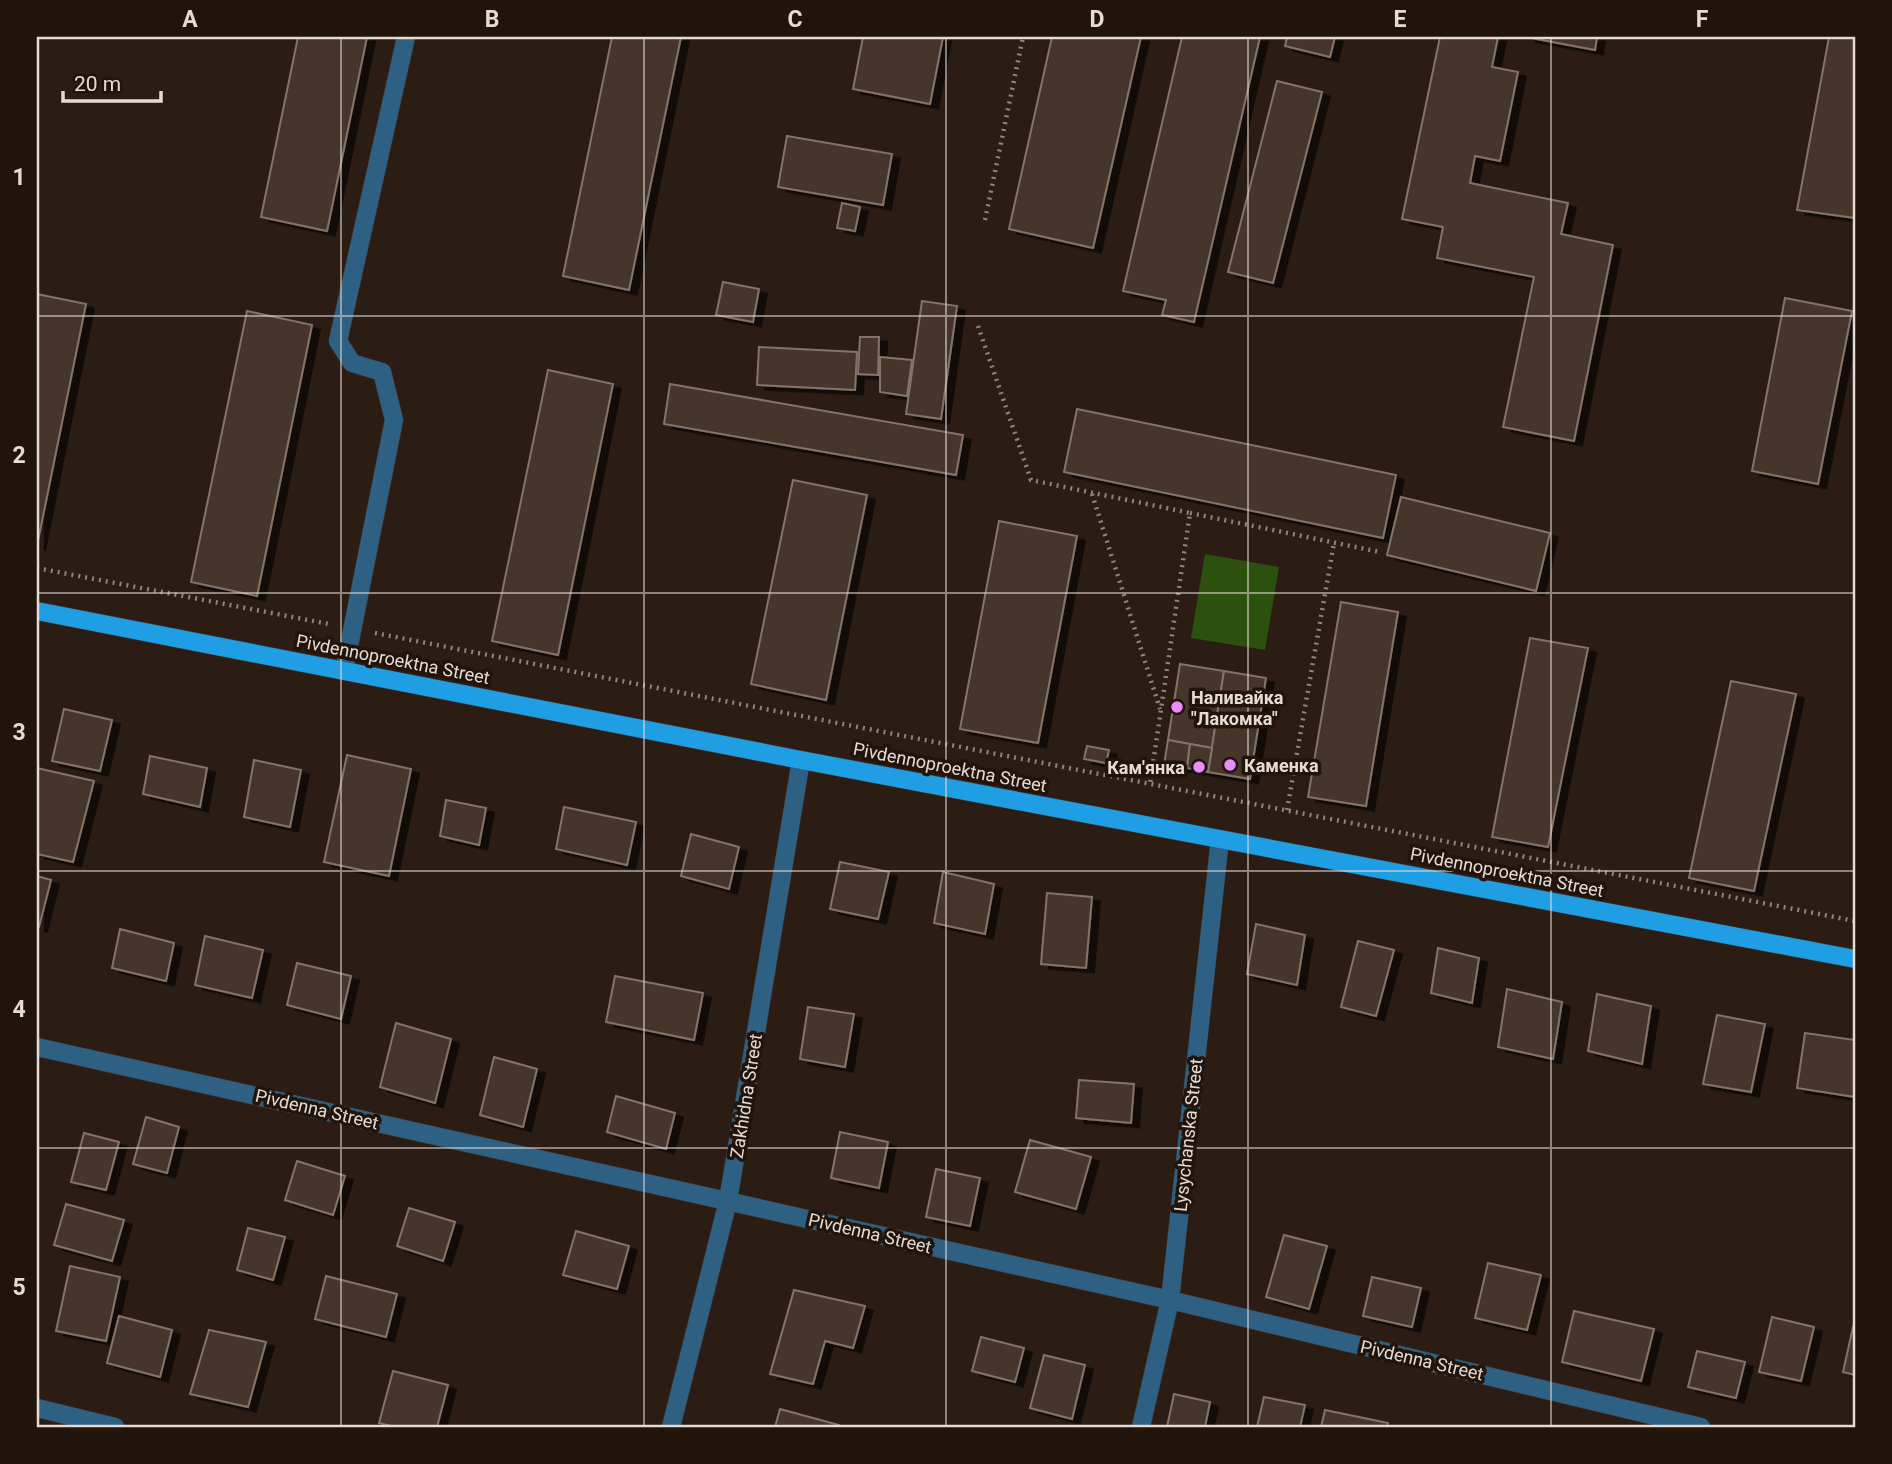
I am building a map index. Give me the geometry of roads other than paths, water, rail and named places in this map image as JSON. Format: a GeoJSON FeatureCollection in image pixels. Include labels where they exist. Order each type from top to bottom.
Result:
{"type":"FeatureCollection","features":[{"type":"Feature","properties":{"kind":"main road","name":"Pivdennoproektna Street"},"geometry":{"type":"LineString","coordinates":[[37,611],[801,760],[1855,959]]}},
{"type":"Feature","properties":{"kind":"street"},"geometry":{"type":"LineString","coordinates":[[344,671],[394,420],[382,372],[352,363],[338,341],[406,37]]}},
{"type":"Feature","properties":{"kind":"street","name":"Zakhidna Street"},"geometry":{"type":"LineString","coordinates":[[671,1427],[728,1202],[801,760]]}},
{"type":"Feature","properties":{"kind":"street","name":"Lysychanska Street"},"geometry":{"type":"LineString","coordinates":[[1141,1427],[1170,1300],[1220,839]]}},
{"type":"Feature","properties":{"kind":"street","name":"Pivdenna Street"},"geometry":{"type":"LineString","coordinates":[[37,1047],[1170,1300],[1701,1427]]}},
{"type":"Feature","properties":{"kind":"street"},"geometry":{"type":"LineString","coordinates":[[37,1408],[115,1427]]}},
{"type":"Feature","properties":{"kind":"place","name":"Наливайка \"Лакомка\""},"geometry":{"type":"Point","coordinates":[1177,707]}},
{"type":"Feature","properties":{"kind":"place","name":"Каменка"},"geometry":{"type":"Point","coordinates":[1230,765]}},
{"type":"Feature","properties":{"kind":"place","name":"Кам'янка"},"geometry":{"type":"Point","coordinates":[1199,767]}}]}
